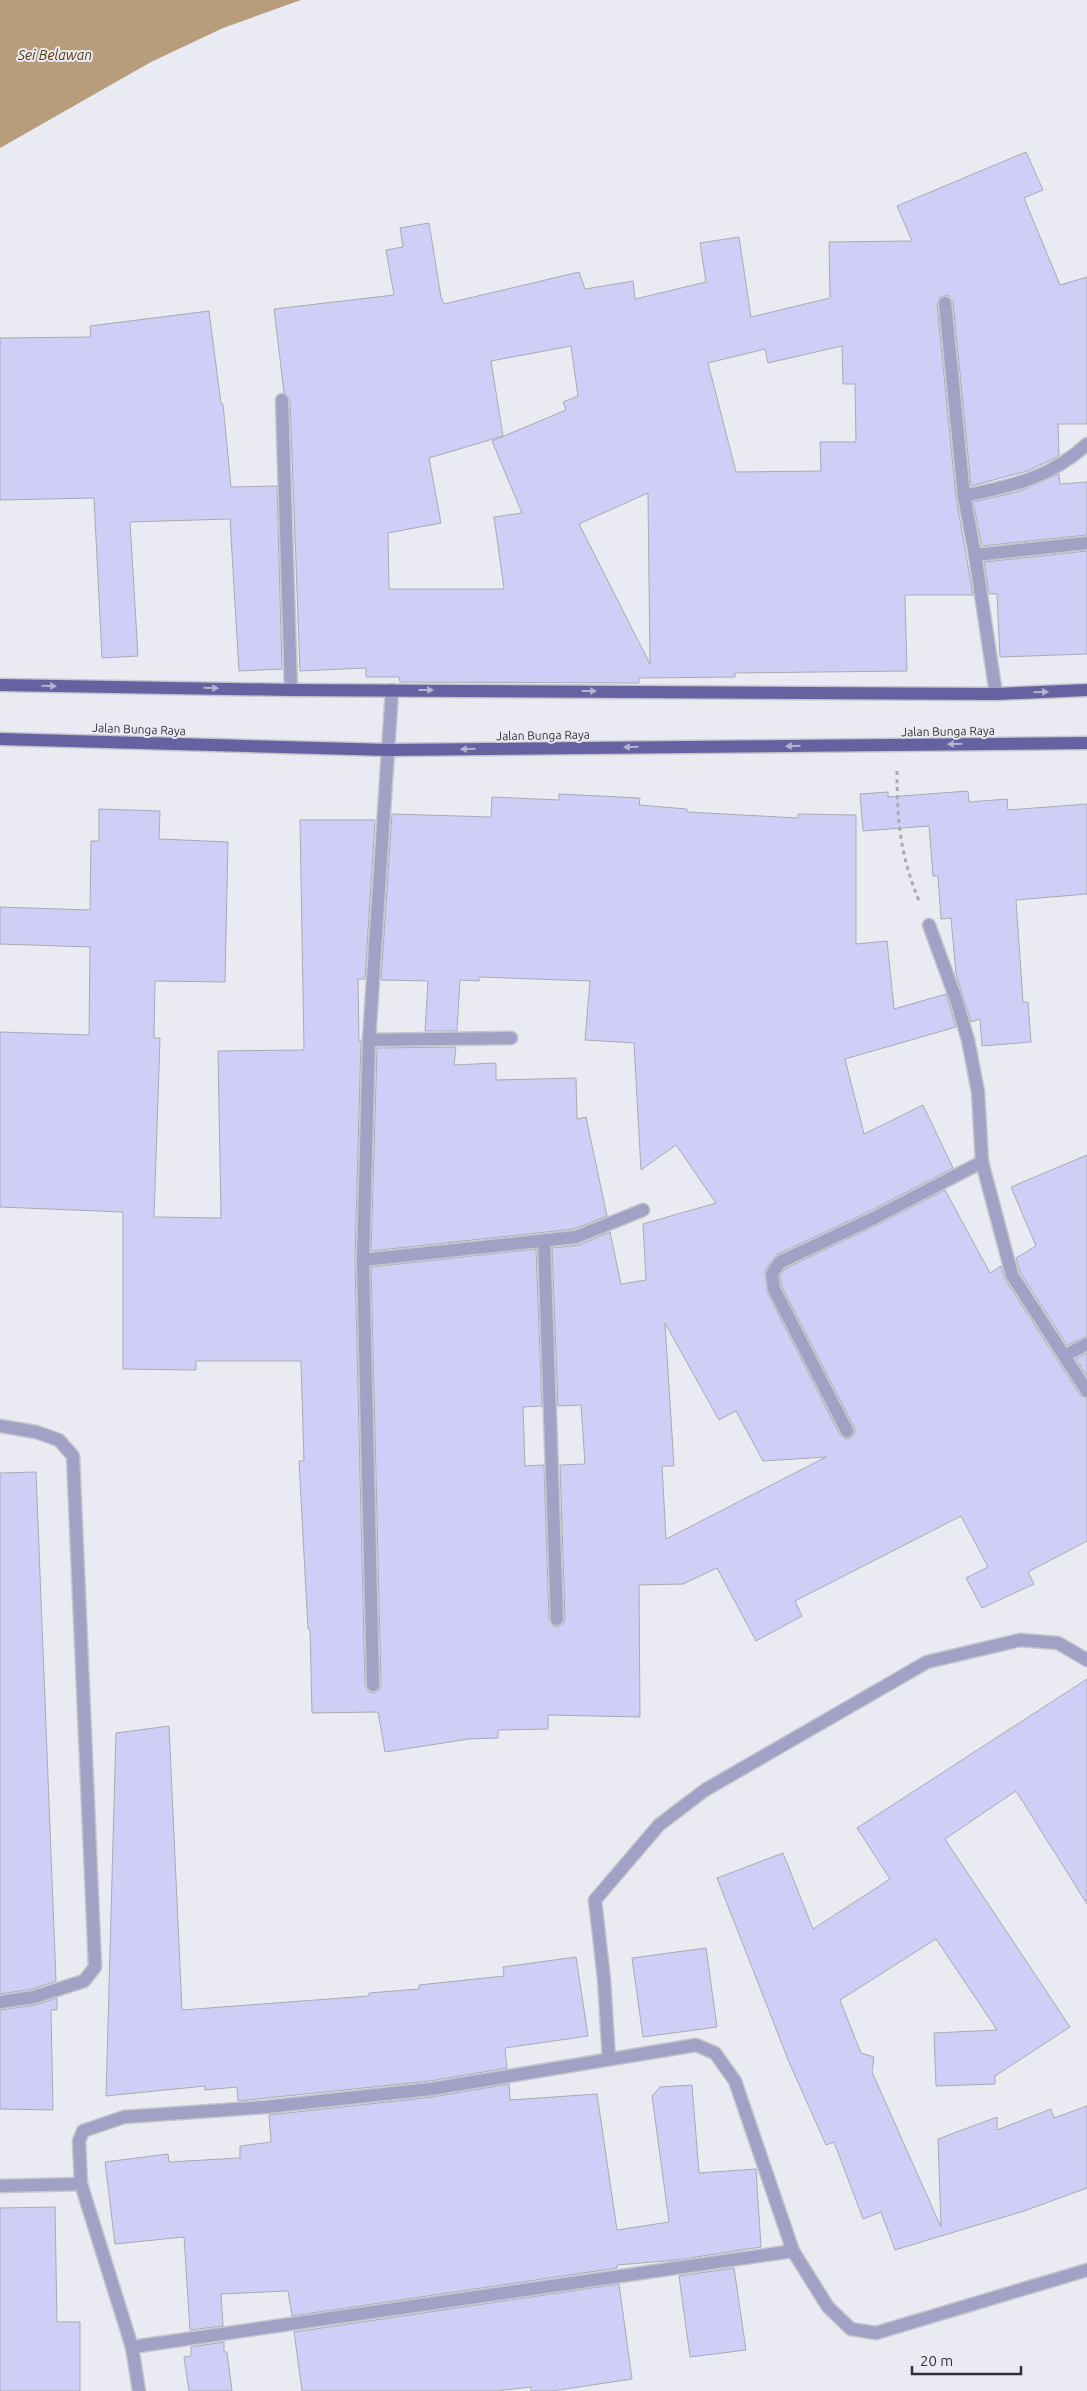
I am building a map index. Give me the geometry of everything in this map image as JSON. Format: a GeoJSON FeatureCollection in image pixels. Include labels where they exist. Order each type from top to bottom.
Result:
{"type":"FeatureCollection","features":[{"type":"Feature","properties":{"kind":"main road"},"geometry":{"type":"LineString","coordinates":[[0,685],[291,690],[996,694],[1087,690]]}},
{"type":"Feature","properties":{"kind":"main road","name":"Jalan Bunga Raya"},"geometry":{"type":"LineString","coordinates":[[0,739],[388,750],[1087,743]]}},
{"type":"Feature","properties":{"kind":"street"},"geometry":{"type":"LineString","coordinates":[[945,303],[964,496],[996,694]]}},
{"type":"Feature","properties":{"kind":"street"},"geometry":{"type":"LineString","coordinates":[[282,400],[291,690]]}},
{"type":"Feature","properties":{"kind":"street"},"geometry":{"type":"LineString","coordinates":[[964,496],[1030,480],[1062,465],[1087,444]]}},
{"type":"Feature","properties":{"kind":"street"},"geometry":{"type":"LineString","coordinates":[[975,555],[1087,543]]}},
{"type":"Feature","properties":{"kind":"street"},"geometry":{"type":"LineString","coordinates":[[373,1685],[363,1260],[369,1040],[392,690]]}},
{"type":"Feature","properties":{"kind":"street"},"geometry":{"type":"LineString","coordinates":[[929,925],[956,999],[968,1040],[978,1092],[982,1162],[1012,1275],[1066,1355],[1087,1390]]}},
{"type":"Feature","properties":{"kind":"street"},"geometry":{"type":"LineString","coordinates":[[369,1040],[511,1038]]}},
{"type":"Feature","properties":{"kind":"street"},"geometry":{"type":"LineString","coordinates":[[847,1431],[774,1289],[772,1274],[780,1262],[874,1218],[982,1162]]}},
{"type":"Feature","properties":{"kind":"street"},"geometry":{"type":"LineString","coordinates":[[363,1260],[576,1238],[643,1210]]}},
{"type":"Feature","properties":{"kind":"street"},"geometry":{"type":"LineString","coordinates":[[544,1241],[557,1619]]}},
{"type":"Feature","properties":{"kind":"street"},"geometry":{"type":"LineString","coordinates":[[1066,1355],[1087,1344]]}},
{"type":"Feature","properties":{"kind":"street"},"geometry":{"type":"LineString","coordinates":[[0,1426],[36,1432],[59,1440],[73,1456],[95,1967],[84,1981],[34,1997],[0,2002]]}},
{"type":"Feature","properties":{"kind":"street"},"geometry":{"type":"LineString","coordinates":[[609,2059],[604,1979],[595,1900],[659,1825],[705,1790],[927,1662],[1020,1640],[1058,1643],[1087,1660]]}},
{"type":"Feature","properties":{"kind":"street"},"geometry":{"type":"LineString","coordinates":[[139,2391],[132,2347],[80,2184],[79,2141],[83,2131],[124,2117],[266,2107],[431,2089],[696,2045],[715,2053],[734,2081],[793,2251],[828,2307],[851,2330],[876,2333],[1087,2270]]}},
{"type":"Feature","properties":{"kind":"street"},"geometry":{"type":"LineString","coordinates":[[0,2186],[80,2184]]}},
{"type":"Feature","properties":{"kind":"street"},"geometry":{"type":"LineString","coordinates":[[132,2347],[793,2251]]}},
{"type":"Feature","properties":{"kind":"path"},"geometry":{"type":"LineString","coordinates":[[896,745],[897,821],[908,876],[929,925]]}},
{"type":"Feature","properties":{"kind":"water","name":"Sei Belawan"},"geometry":{"type":"Polygon","coordinates":[[[0,0],[301,0],[223,28],[151,62],[0,148],[0,0]]]}},
{"type":"Feature","properties":{"kind":"building"},"geometry":{"type":"Polygon","coordinates":[[[1026,152],[1043,190],[1024,198],[1060,285],[1087,277],[1087,424],[1058,424],[1059,455],[1055,458],[1027,471],[971,486],[953,302],[948,295],[940,297],[937,304],[956,497],[973,595],[905,595],[907,671],[735,673],[735,677],[639,678],[639,683],[400,682],[399,677],[366,677],[366,668],[300,671],[290,400],[284,392],[274,309],[394,295],[386,250],[403,247],[400,228],[429,223],[441,297],[444,304],[579,272],[585,289],[633,281],[635,299],[706,282],[700,243],[739,237],[751,317],[830,298],[829,242],[912,241],[897,206],[1026,152]],[[571,346],[491,361],[503,436],[429,458],[441,523],[388,533],[389,589],[504,589],[494,517],[522,513],[492,441],[566,410],[563,402],[578,396],[571,346]],[[842,346],[768,363],[765,349],[708,363],[736,472],[821,471],[820,442],[856,442],[855,384],[843,384],[842,346]],[[648,493],[579,524],[650,664],[648,493]]]}},
{"type":"Feature","properties":{"kind":"building"},"geometry":{"type":"Polygon","coordinates":[[[209,311],[221,404],[223,404],[231,487],[277,486],[282,669],[239,671],[230,519],[130,522],[138,656],[102,658],[94,498],[0,500],[0,338],[91,337],[90,326],[209,311]]]}},
{"type":"Feature","properties":{"kind":"building"},"geometry":{"type":"Polygon","coordinates":[[[1059,474],[1060,484],[1087,482],[1087,535],[982,546],[973,502],[1017,492],[1059,474]]]}},
{"type":"Feature","properties":{"kind":"building"},"geometry":{"type":"Polygon","coordinates":[[[1087,551],[1087,654],[1000,657],[997,594],[989,594],[984,562],[1087,551]]]}},
{"type":"Feature","properties":{"kind":"building"},"geometry":{"type":"Polygon","coordinates":[[[968,791],[969,802],[1007,799],[1008,810],[1087,804],[1087,894],[1016,900],[1023,1002],[1028,1002],[1031,1042],[982,1046],[980,1019],[971,1022],[956,974],[951,918],[941,919],[938,876],[933,876],[929,826],[863,831],[860,794],[888,792],[888,797],[968,791]]]}},
{"type":"Feature","properties":{"kind":"building"},"geometry":{"type":"Polygon","coordinates":[[[559,794],[640,798],[639,805],[687,809],[687,812],[798,818],[798,814],[856,815],[856,944],[887,941],[894,1009],[946,994],[956,1027],[845,1059],[864,1134],[923,1105],[953,1168],[870,1211],[776,1255],[765,1270],[767,1292],[840,1435],[846,1439],[851,1438],[855,1432],[854,1427],[782,1287],[780,1276],[786,1268],[945,1190],[990,1273],[1001,1266],[1005,1279],[1080,1395],[1087,1399],[1087,1541],[1028,1572],[1034,1584],[982,1608],[966,1578],[988,1567],[961,1516],[795,1601],[802,1616],[756,1641],[717,1568],[683,1584],[639,1585],[640,1717],[548,1715],[548,1729],[498,1730],[498,1738],[469,1739],[385,1752],[378,1712],[312,1713],[310,1629],[308,1629],[299,1461],[304,1461],[301,1361],[196,1361],[196,1370],[123,1369],[123,1212],[0,1207],[0,1032],[89,1035],[90,947],[0,944],[0,907],[90,910],[91,841],[99,841],[99,809],[160,811],[159,839],[228,842],[225,982],[155,981],[154,1038],[160,1038],[154,1217],[221,1218],[218,1051],[304,1050],[300,820],[375,820],[365,979],[358,979],[359,1041],[361,1041],[355,1260],[365,1685],[369,1692],[374,1693],[380,1689],[381,1685],[371,1267],[536,1249],[542,1406],[523,1407],[525,1466],[544,1465],[549,1619],[553,1626],[558,1627],[564,1623],[565,1619],[560,1465],[585,1464],[581,1405],[558,1406],[552,1248],[579,1245],[610,1232],[621,1284],[646,1280],[643,1224],[716,1203],[676,1145],[641,1170],[634,1043],[585,1040],[590,981],[479,977],[479,981],[460,980],[457,1031],[425,1031],[428,981],[381,980],[392,814],[491,817],[492,797],[559,800],[559,794]],[[665,1323],[674,1466],[662,1466],[666,1539],[826,1457],[763,1461],[736,1411],[719,1420],[665,1323]]]}},
{"type":"Feature","properties":{"kind":"building"},"geometry":{"type":"Polygon","coordinates":[[[456,1047],[454,1065],[496,1063],[496,1080],[576,1078],[577,1119],[586,1117],[607,1216],[574,1229],[371,1251],[377,1048],[456,1047]]]}},
{"type":"Feature","properties":{"kind":"building"},"geometry":{"type":"Polygon","coordinates":[[[1087,1155],[1087,1336],[1067,1345],[1020,1272],[1016,1258],[1036,1246],[1011,1187],[1087,1155]]]}},
{"type":"Feature","properties":{"kind":"building"},"geometry":{"type":"Polygon","coordinates":[[[1087,1353],[1087,1376],[1076,1359],[1087,1353]]]}},
{"type":"Feature","properties":{"kind":"building"},"geometry":{"type":"Polygon","coordinates":[[[36,1472],[56,1981],[32,1989],[0,1994],[0,1473],[36,1472]]]}},
{"type":"Feature","properties":{"kind":"building"},"geometry":{"type":"Polygon","coordinates":[[[1087,1679],[1087,1904],[1016,1791],[945,1839],[1070,2027],[995,2076],[995,2084],[936,2086],[934,2033],[997,2030],[936,1939],[840,2000],[861,2053],[874,2057],[872,2072],[941,2227],[938,2139],[997,2117],[997,2130],[1051,2109],[1054,2118],[1087,2106],[1087,2188],[1024,2211],[895,2250],[881,2212],[863,2219],[834,2142],[826,2145],[789,2062],[717,1878],[783,1853],[813,1929],[890,1879],[857,1828],[1087,1679]]]}},
{"type":"Feature","properties":{"kind":"building"},"geometry":{"type":"Polygon","coordinates":[[[169,1726],[182,2010],[369,1996],[369,1993],[419,1989],[419,1985],[504,1976],[503,1967],[576,1957],[588,2036],[505,2048],[507,2068],[430,2081],[238,2101],[237,2087],[205,2090],[205,2086],[106,2096],[116,1733],[169,1726]]]}},
{"type":"Feature","properties":{"kind":"building"},"geometry":{"type":"Polygon","coordinates":[[[706,1948],[717,2027],[643,2037],[632,1958],[706,1948]]]}},
{"type":"Feature","properties":{"kind":"building"},"geometry":{"type":"Polygon","coordinates":[[[57,1998],[57,2010],[51,2010],[53,2110],[0,2109],[0,2010],[35,2005],[57,1998]]]}},
{"type":"Feature","properties":{"kind":"building"},"geometry":{"type":"Polygon","coordinates":[[[509,2084],[510,2100],[597,2094],[617,2230],[669,2222],[652,2096],[660,2087],[692,2085],[699,2173],[756,2169],[761,2247],[677,2260],[617,2265],[617,2268],[292,2316],[288,2291],[221,2294],[223,2326],[190,2330],[184,2237],[115,2244],[105,2162],[168,2154],[169,2162],[240,2158],[240,2146],[271,2142],[269,2115],[432,2097],[509,2084]]]}},
{"type":"Feature","properties":{"kind":"building"},"geometry":{"type":"Polygon","coordinates":[[[55,2207],[57,2322],[80,2322],[80,2391],[0,2391],[0,2208],[55,2207]]]}},
{"type":"Feature","properties":{"kind":"building"},"geometry":{"type":"Polygon","coordinates":[[[734,2268],[746,2350],[690,2357],[679,2276],[734,2268]]]}},
{"type":"Feature","properties":{"kind":"building"},"geometry":{"type":"Polygon","coordinates":[[[619,2284],[632,2379],[552,2391],[531,2391],[531,2387],[496,2391],[302,2391],[294,2332],[619,2284]]]}},
{"type":"Feature","properties":{"kind":"building"},"geometry":{"type":"Polygon","coordinates":[[[224,2342],[224,2352],[227,2352],[232,2391],[189,2391],[184,2357],[191,2356],[191,2347],[224,2342]]]}}]}
